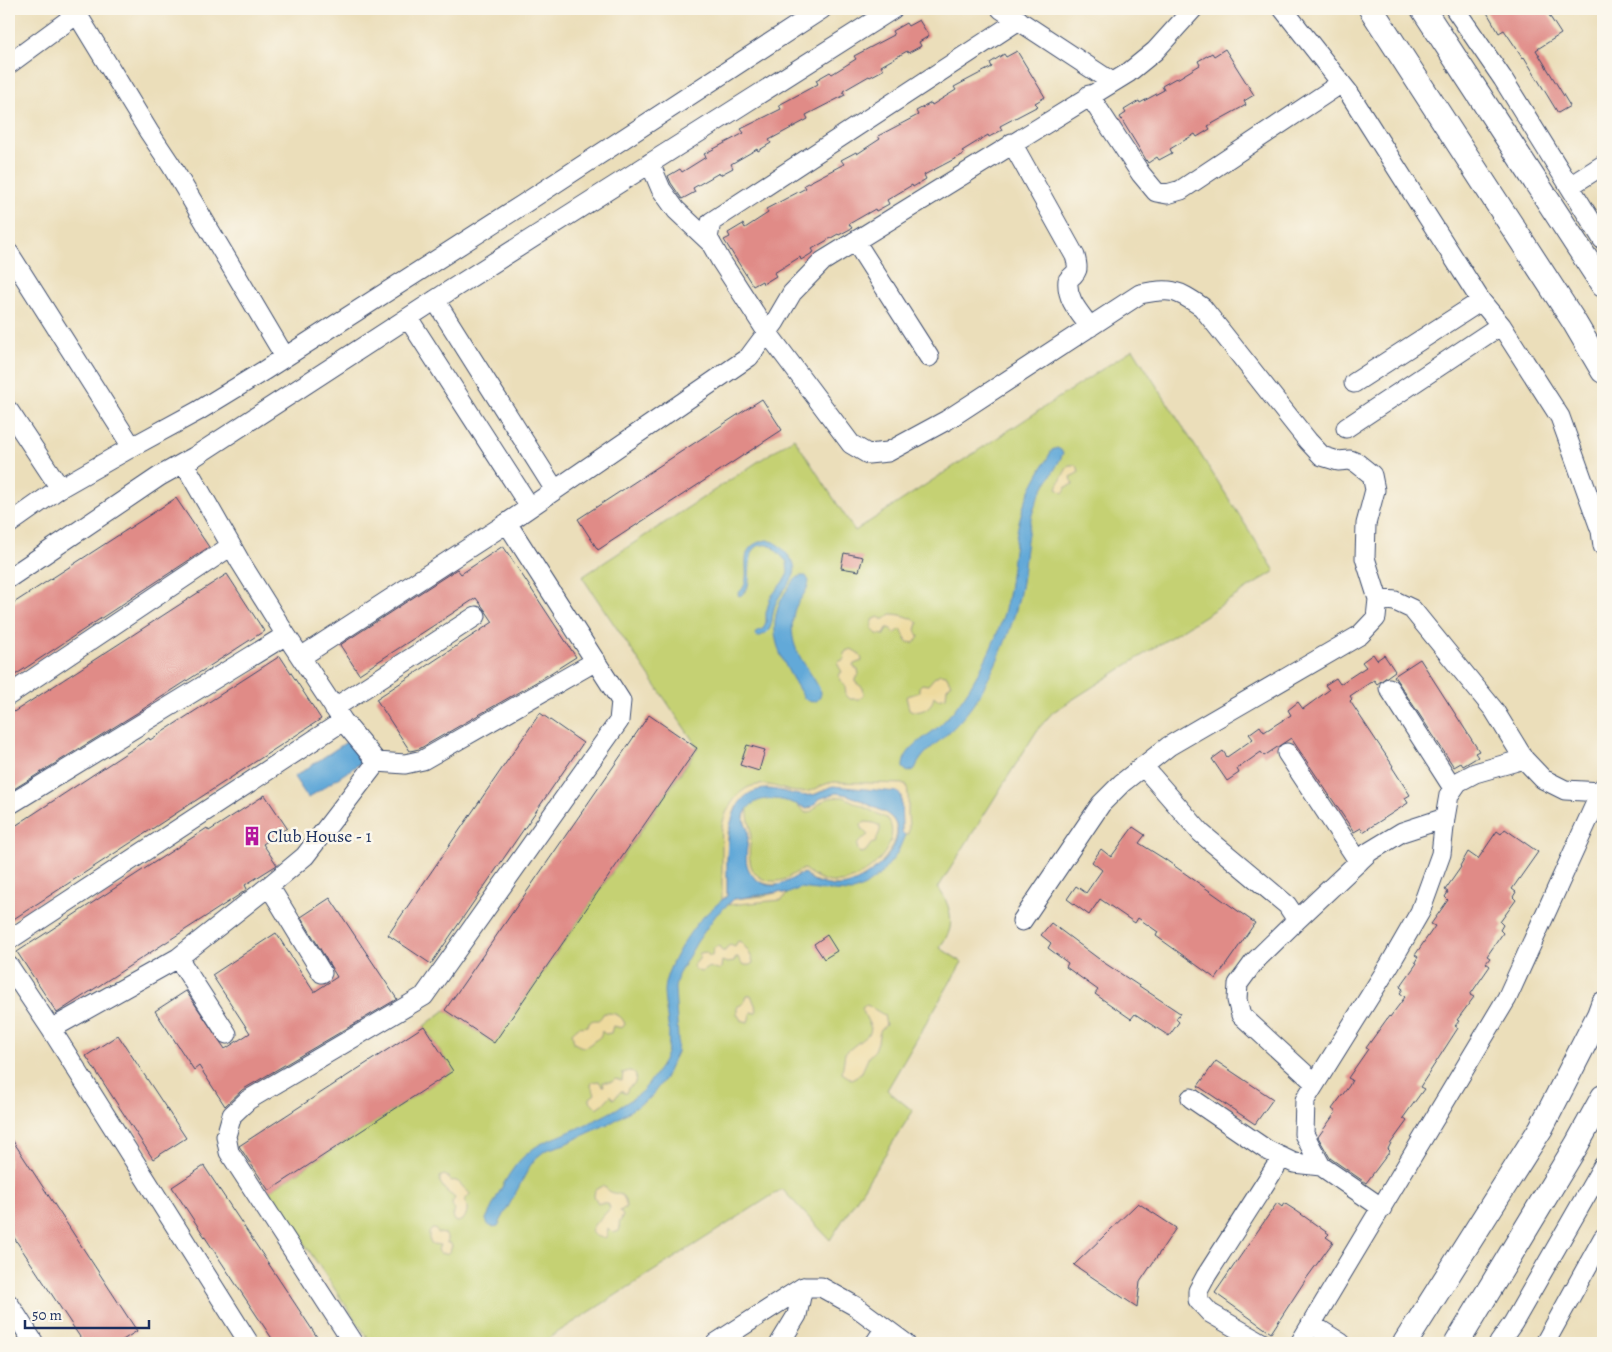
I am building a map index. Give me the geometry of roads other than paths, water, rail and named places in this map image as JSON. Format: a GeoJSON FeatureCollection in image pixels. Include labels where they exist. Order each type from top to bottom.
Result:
{"type":"FeatureCollection","features":[{"type":"Feature","properties":{"kind":"street"},"geometry":{"type":"LineString","coordinates":[[9,524],[60,488],[198,411],[284,357],[522,205],[822,9]]}},
{"type":"Feature","properties":{"kind":"street"},"geometry":{"type":"LineString","coordinates":[[9,578],[160,476],[184,463],[435,300],[894,9]]}},
{"type":"Feature","properties":{"kind":"street"},"geometry":{"type":"LineString","coordinates":[[1001,9],[1112,82]]}},
{"type":"Feature","properties":{"kind":"street"},"geometry":{"type":"LineString","coordinates":[[301,657],[530,508],[749,357],[792,293],[823,261],[1136,67],[1154,51],[1193,9]]}},
{"type":"Feature","properties":{"kind":"street"},"geometry":{"type":"LineString","coordinates":[[1283,9],[1340,84],[1350,94],[1480,301],[1501,325],[1560,417],[1601,531],[1603,546]]}},
{"type":"Feature","properties":{"kind":"street"},"geometry":{"type":"LineString","coordinates":[[1371,9],[1568,312],[1603,371]]}},
{"type":"Feature","properties":{"kind":"street"},"geometry":{"type":"LineString","coordinates":[[1423,9],[1603,285]]}},
{"type":"Feature","properties":{"kind":"street"},"geometry":{"type":"LineString","coordinates":[[1455,9],[1503,79],[1603,240]]}},
{"type":"Feature","properties":{"kind":"street"},"geometry":{"type":"LineString","coordinates":[[9,64],[76,12],[171,165],[284,357]]}},
{"type":"Feature","properties":{"kind":"street"},"geometry":{"type":"LineString","coordinates":[[1019,20],[711,222],[708,238],[721,261],[767,332],[851,444],[868,454],[888,452],[948,420],[1140,294],[1162,290],[1183,294],[1202,307],[1322,456],[1338,461],[1350,460],[1372,475],[1375,490],[1366,524],[1365,558],[1378,599],[1376,618],[1360,635],[1169,746],[1122,783],[1101,804],[1022,921]]}},
{"type":"Feature","properties":{"kind":"street"},"geometry":{"type":"LineString","coordinates":[[1090,95],[1142,174],[1156,192],[1167,194],[1181,190],[1340,84]]}},
{"type":"Feature","properties":{"kind":"street"},"geometry":{"type":"LineString","coordinates":[[1012,143],[1075,256],[1078,266],[1077,272],[1068,280],[1067,291],[1074,306],[1090,327]]}},
{"type":"Feature","properties":{"kind":"street"},"geometry":{"type":"LineString","coordinates":[[650,164],[661,189],[676,210],[711,243]]}},
{"type":"Feature","properties":{"kind":"street"},"geometry":{"type":"LineString","coordinates":[[1570,186],[1603,165]]}},
{"type":"Feature","properties":{"kind":"street"},"geometry":{"type":"LineString","coordinates":[[855,241],[928,358]]}},
{"type":"Feature","properties":{"kind":"street"},"geometry":{"type":"LineString","coordinates":[[9,253],[132,447]]}},
{"type":"Feature","properties":{"kind":"street"},"geometry":{"type":"LineString","coordinates":[[435,300],[555,490]]}},
{"type":"Feature","properties":{"kind":"street"},"geometry":{"type":"LineString","coordinates":[[1354,383],[1480,301]]}},
{"type":"Feature","properties":{"kind":"street"},"geometry":{"type":"LineString","coordinates":[[408,318],[530,508]]}},
{"type":"Feature","properties":{"kind":"street"},"geometry":{"type":"LineString","coordinates":[[1346,428],[1501,325]]}},
{"type":"Feature","properties":{"kind":"street"},"geometry":{"type":"LineString","coordinates":[[11,418],[60,488]]}},
{"type":"Feature","properties":{"kind":"street"},"geometry":{"type":"LineString","coordinates":[[483,434],[509,418]]}},
{"type":"Feature","properties":{"kind":"street"},"geometry":{"type":"LineString","coordinates":[[184,463],[231,546],[286,635],[338,714],[377,762],[405,764],[423,760],[596,661]]}},
{"type":"Feature","properties":{"kind":"street"},"geometry":{"type":"LineString","coordinates":[[352,1343],[229,1152],[226,1136],[232,1114],[248,1100],[424,996],[619,721],[621,701],[507,523]]}},
{"type":"Feature","properties":{"kind":"street"},"geometry":{"type":"LineString","coordinates":[[9,695],[231,546]]}},
{"type":"Feature","properties":{"kind":"street"},"geometry":{"type":"LineString","coordinates":[[1300,1343],[1507,998],[1602,789],[1565,790],[1543,779],[1524,759],[1494,710],[1412,608],[1395,601],[1378,599]]}},
{"type":"Feature","properties":{"kind":"street"},"geometry":{"type":"LineString","coordinates":[[9,940],[338,714],[476,616]]}},
{"type":"Feature","properties":{"kind":"street"},"geometry":{"type":"LineString","coordinates":[[9,805],[286,635]]}},
{"type":"Feature","properties":{"kind":"street"},"geometry":{"type":"LineString","coordinates":[[1389,688],[1453,788]]}},
{"type":"Feature","properties":{"kind":"street"},"geometry":{"type":"LineString","coordinates":[[1287,753],[1359,862]]}},
{"type":"Feature","properties":{"kind":"street"},"geometry":{"type":"LineString","coordinates":[[1382,1208],[1321,1166],[1304,1134],[1305,1100],[1390,964],[1420,912],[1441,854],[1449,795],[1453,788],[1458,782],[1475,773],[1524,759]]}},
{"type":"Feature","properties":{"kind":"street"},"geometry":{"type":"LineString","coordinates":[[51,1029],[178,958],[269,886],[305,856],[377,762]]}},
{"type":"Feature","properties":{"kind":"street"},"geometry":{"type":"LineString","coordinates":[[1143,766],[1201,833],[1287,905],[1296,920]]}},
{"type":"Feature","properties":{"kind":"street"},"geometry":{"type":"LineString","coordinates":[[1316,1083],[1242,1014],[1237,1000],[1238,984],[1254,962],[1369,852],[1402,832],[1445,818]]}},
{"type":"Feature","properties":{"kind":"street"},"geometry":{"type":"LineString","coordinates":[[269,886],[322,973]]}},
{"type":"Feature","properties":{"kind":"street"},"geometry":{"type":"LineString","coordinates":[[178,958],[227,1034]]}},
{"type":"Feature","properties":{"kind":"street"},"geometry":{"type":"LineString","coordinates":[[9,966],[51,1029],[249,1343]]}},
{"type":"Feature","properties":{"kind":"street"},"geometry":{"type":"LineString","coordinates":[[1405,1343],[1541,1128],[1600,1014],[1603,1004]]}},
{"type":"Feature","properties":{"kind":"street"},"geometry":{"type":"LineString","coordinates":[[1457,1343],[1576,1146],[1603,1097]]}},
{"type":"Feature","properties":{"kind":"street"},"geometry":{"type":"LineString","coordinates":[[1191,1098],[1267,1150],[1294,1163],[1321,1166]]}},
{"type":"Feature","properties":{"kind":"street"},"geometry":{"type":"LineString","coordinates":[[1262,1343],[1210,1313],[1198,1300],[1198,1291],[1282,1157]]}},
{"type":"Feature","properties":{"kind":"street"},"geometry":{"type":"LineString","coordinates":[[1499,1343],[1513,1323],[1603,1166]]}},
{"type":"Feature","properties":{"kind":"street"},"geometry":{"type":"LineString","coordinates":[[1545,1343],[1603,1238]]}},
{"type":"Feature","properties":{"kind":"street"},"geometry":{"type":"LineString","coordinates":[[780,1343],[797,1315],[803,1287]]}},
{"type":"Feature","properties":{"kind":"street"},"geometry":{"type":"LineString","coordinates":[[716,1343],[803,1287],[821,1287],[856,1306],[880,1336],[905,1343]]}},
{"type":"Feature","properties":{"kind":"street"},"geometry":{"type":"LineString","coordinates":[[9,1304],[34,1343]]}},
{"type":"Feature","properties":{"kind":"street"},"geometry":{"type":"LineString","coordinates":[[1311,1324],[1341,1343]]}},
{"type":"Feature","properties":{"kind":"water"},"geometry":{"type":"Polygon","coordinates":[[[1057,448],[1063,453],[1045,484],[1033,513],[1028,532],[1019,596],[1008,635],[997,661],[977,699],[967,712],[924,755],[915,769],[908,772],[903,768],[906,755],[954,710],[971,685],[991,649],[1007,602],[1019,521],[1031,487],[1052,450],[1057,448]]]}},
{"type":"Feature","properties":{"kind":"water"},"geometry":{"type":"Polygon","coordinates":[[[767,540],[778,545],[792,560],[795,567],[792,578],[776,603],[770,628],[763,635],[757,637],[755,635],[756,632],[763,629],[766,622],[770,598],[788,573],[787,562],[772,546],[763,545],[757,547],[751,557],[748,586],[743,594],[738,595],[746,581],[747,553],[757,543],[767,540]]]}},
{"type":"Feature","properties":{"kind":"water"},"geometry":{"type":"Polygon","coordinates":[[[800,576],[806,576],[809,581],[807,589],[794,612],[793,637],[799,655],[821,692],[819,698],[812,702],[804,698],[789,673],[778,647],[775,634],[778,607],[785,593],[795,579],[800,576]]]}},
{"type":"Feature","properties":{"kind":"water"},"geometry":{"type":"Polygon","coordinates":[[[348,741],[362,762],[308,798],[294,777],[348,741]]]}},
{"type":"Feature","properties":{"kind":"water"},"geometry":{"type":"Polygon","coordinates":[[[830,787],[897,792],[901,795],[902,832],[905,835],[897,854],[881,874],[865,886],[851,892],[800,888],[787,894],[779,892],[734,899],[716,915],[697,942],[678,975],[675,988],[677,1052],[665,1078],[650,1098],[614,1121],[565,1144],[546,1150],[536,1158],[498,1226],[491,1227],[488,1225],[486,1219],[499,1192],[509,1174],[522,1159],[541,1144],[595,1120],[628,1102],[645,1088],[661,1066],[668,1048],[669,1039],[664,992],[668,974],[682,945],[699,921],[727,896],[729,831],[741,801],[752,792],[767,789],[806,796],[830,787]],[[836,793],[819,799],[813,806],[807,809],[793,803],[771,799],[764,799],[752,804],[744,816],[744,822],[748,831],[746,861],[750,873],[764,884],[773,886],[782,884],[804,873],[818,882],[839,886],[861,879],[873,871],[891,851],[897,839],[897,828],[888,814],[850,796],[836,793]]]}},
{"type":"Feature","properties":{"kind":"place","name":"Club House - 1"},"geometry":{"type":"Point","coordinates":[252,836]}}]}
